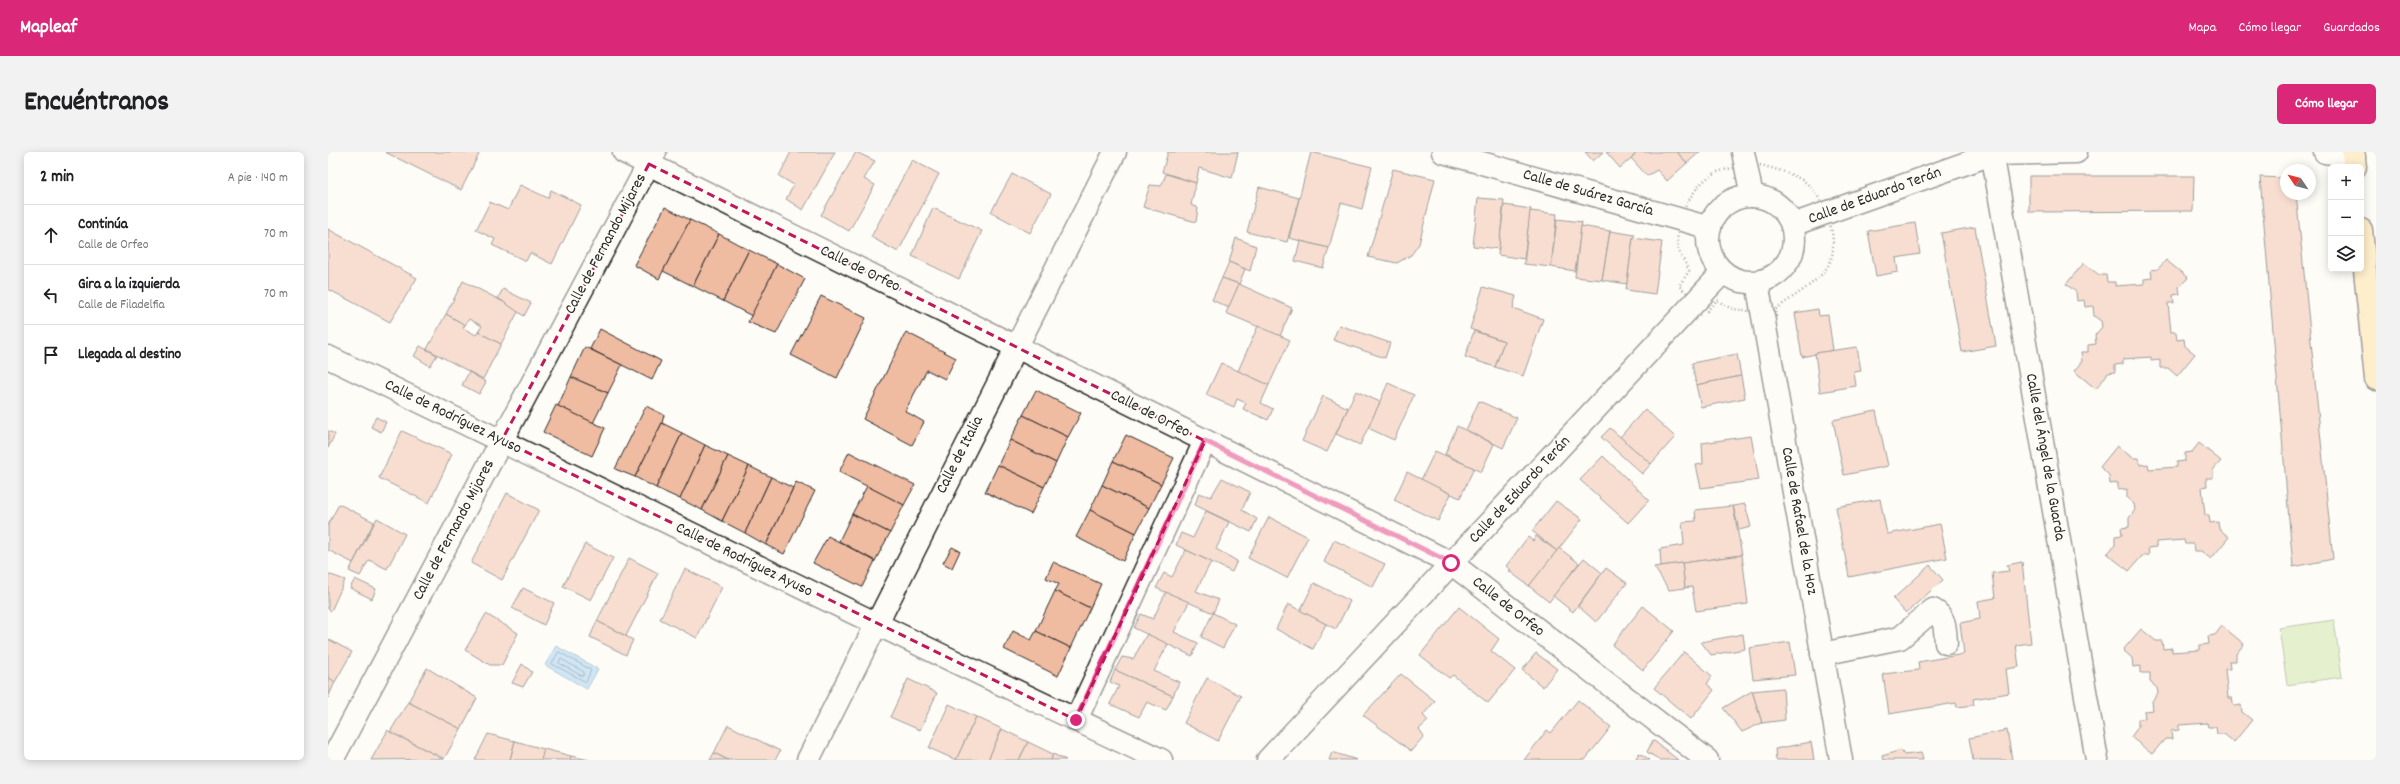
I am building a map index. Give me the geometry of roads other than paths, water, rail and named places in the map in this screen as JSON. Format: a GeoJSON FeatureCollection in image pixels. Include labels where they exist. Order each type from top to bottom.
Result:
{"type":"FeatureCollection","features":[{"type":"Feature","properties":{"kind":"main road"},"geometry":{"type":"LineString","coordinates":[[2362,236],[2376,379]]}},
{"type":"Feature","properties":{"kind":"street","name":"Calle de Orfeo"},"geometry":{"type":"LineString","coordinates":[[624,152],[652,158],[1016,346],[1451,563],[1707,760]]}},
{"type":"Feature","properties":{"kind":"street","name":"Calle de Italia"},"geometry":{"type":"LineString","coordinates":[[808,760],[1115,152]]}},
{"type":"Feature","properties":{"kind":"street","name":"Calle de Suárez García"},"geometry":{"type":"LineString","coordinates":[[1443,152],[1710,228]]}},
{"type":"Feature","properties":{"kind":"street","name":"Calle de Eduardo Terán"},"geometry":{"type":"LineString","coordinates":[[1792,225],[1992,153],[2076,152]]}},
{"type":"Feature","properties":{"kind":"street"},"geometry":{"type":"LineString","coordinates":[[2325,152],[2354,158]]}},
{"type":"Feature","properties":{"kind":"street","name":"Calle del Ángel de la Guarda"},"geometry":{"type":"LineString","coordinates":[[1992,153],[2097,760]]}},
{"type":"Feature","properties":{"kind":"street","name":"Calle de Fernando Mijares"},"geometry":{"type":"LineString","coordinates":[[332,760],[652,158]]}},
{"type":"Feature","properties":{"kind":"street"},"geometry":{"type":"LineString","coordinates":[[1744,160],[1752,196]]}},
{"type":"Feature","properties":{"kind":"street"},"geometry":{"type":"LineString","coordinates":[[1752,196],[1764,198],[1776,204],[1786,214],[1792,225],[1794,238],[1792,250],[1787,262],[1779,272],[1757,282],[1734,279],[1723,272],[1710,252],[1708,240],[1710,228],[1716,215],[1725,205],[1738,198],[1752,196]]}},
{"type":"Feature","properties":{"kind":"street","name":"Calle de Eduardo Terán"},"geometry":{"type":"LineString","coordinates":[[1268,760],[1451,563],[1702,309],[1723,272]]}},
{"type":"Feature","properties":{"kind":"street","name":"Calle de Rafael de la Hoz"},"geometry":{"type":"LineString","coordinates":[[1757,282],[1841,760]]}},
{"type":"Feature","properties":{"kind":"street","name":"Calle de Rodríguez Ayuso"},"geometry":{"type":"LineString","coordinates":[[328,357],[502,440],[875,625],[1161,760]]}},
{"type":"Feature","properties":{"kind":"street"},"geometry":{"type":"LineString","coordinates":[[1076,720],[1205,441]]}},
{"type":"Feature","properties":{"kind":"street"},"geometry":{"type":"LineString","coordinates":[[1822,654],[1900,638],[1933,610],[1940,614],[1945,626],[1946,643]]}},
{"type":"Feature","properties":{"kind":"water"},"geometry":{"type":"Polygon","coordinates":[[[556,646],[598,669],[587,689],[545,665],[556,646]]]}}]}
